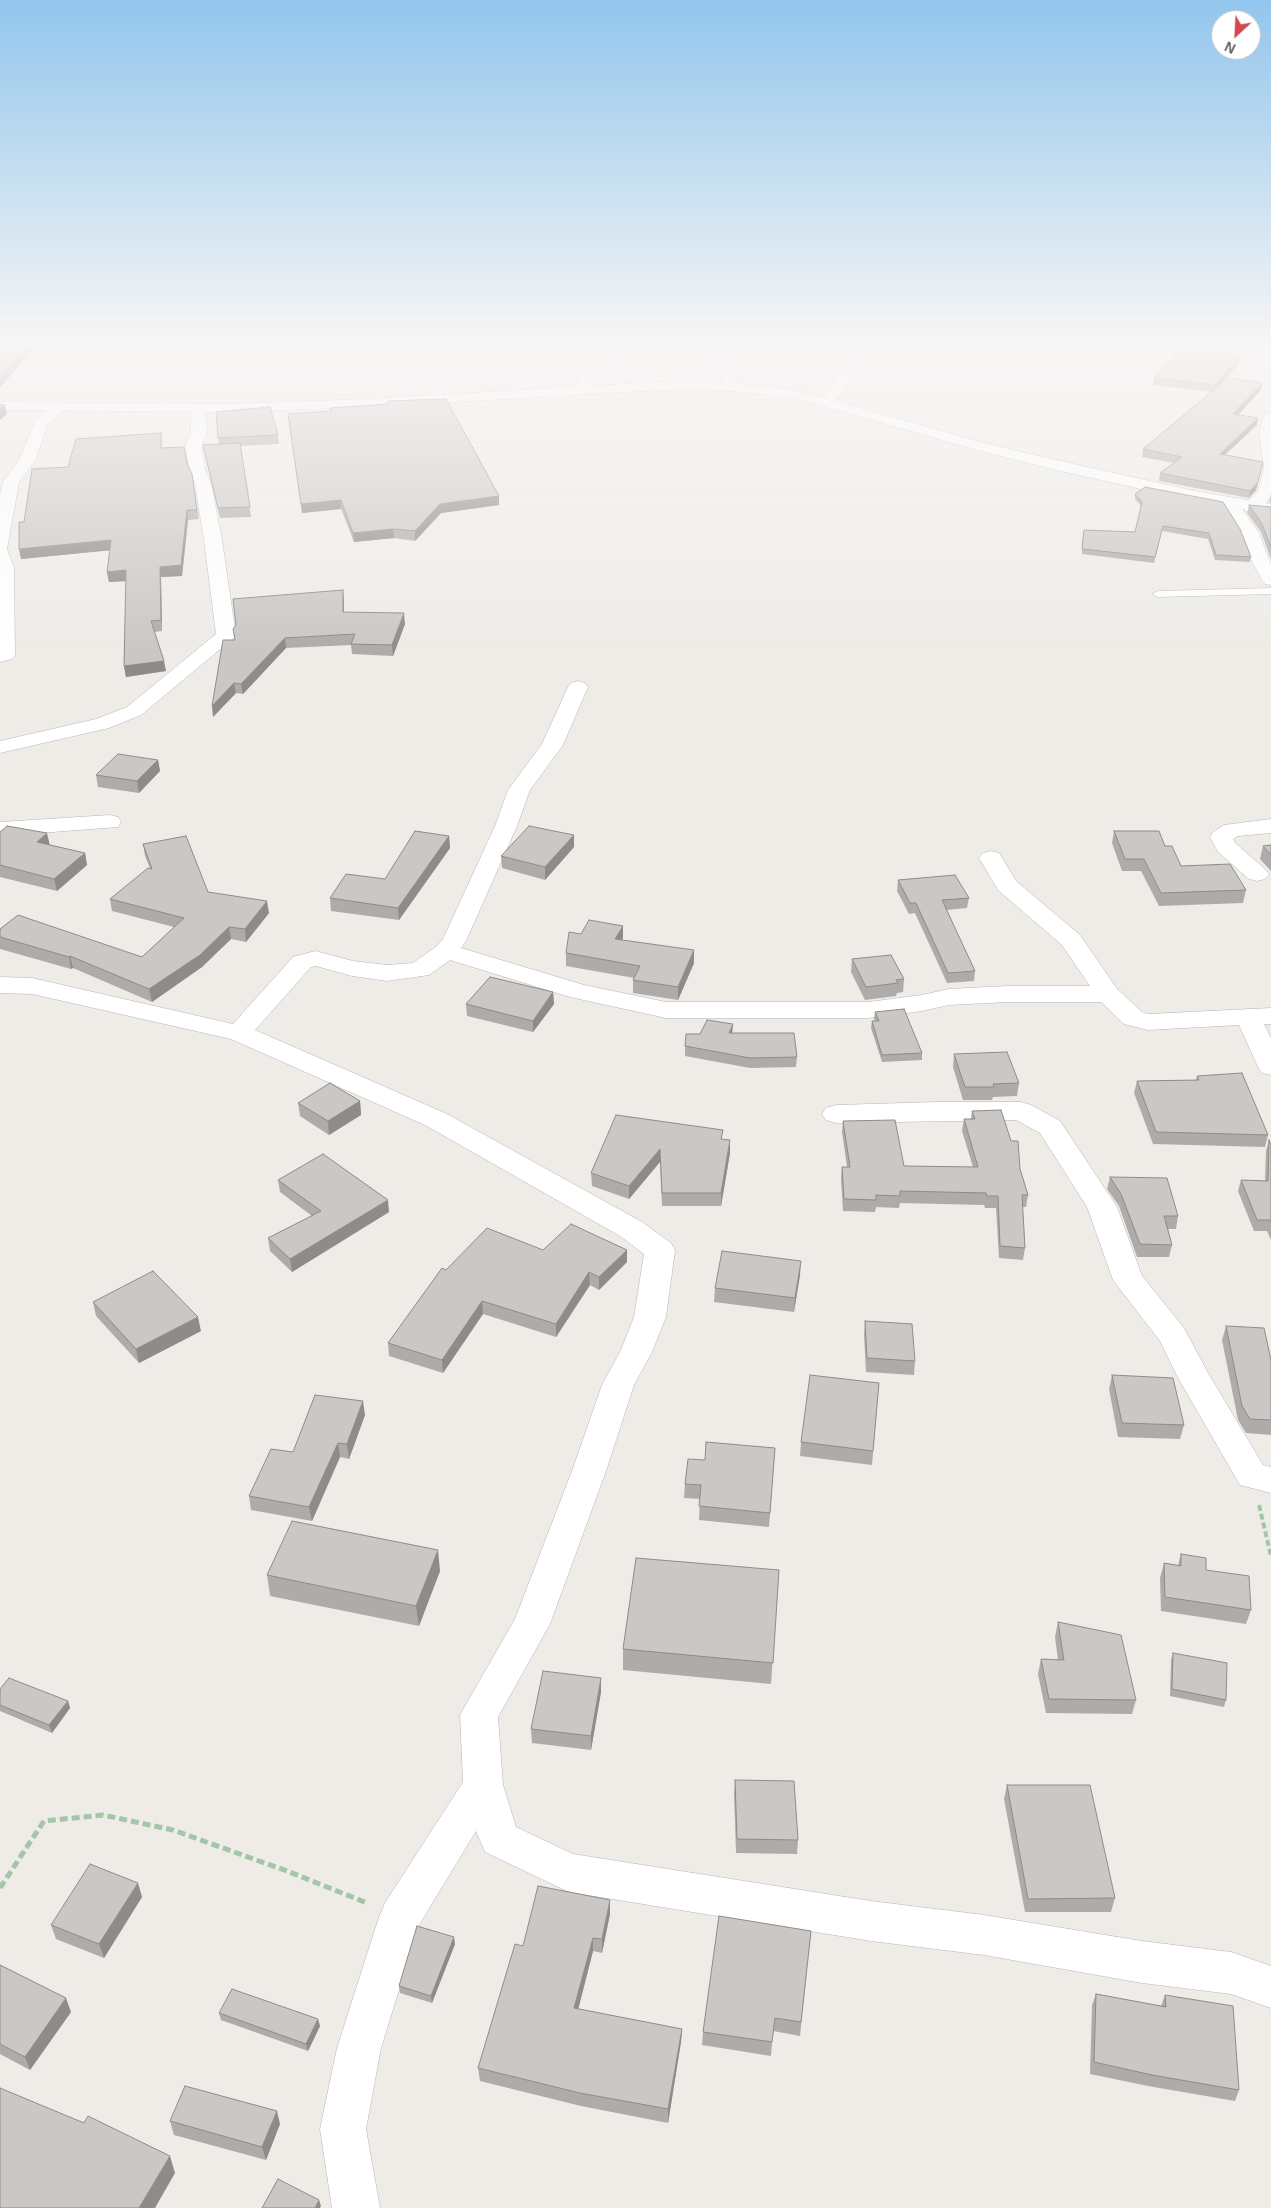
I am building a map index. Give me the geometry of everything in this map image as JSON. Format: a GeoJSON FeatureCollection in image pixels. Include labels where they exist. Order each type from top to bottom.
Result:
{"type":"FeatureCollection","features":[{"type":"Feature","properties":{"kind":"street"},"geometry":{"type":"LineString","coordinates":[[0,546],[6,505],[12,482],[26,461],[32,445]]}},
{"type":"Feature","properties":{"kind":"street"},"geometry":{"type":"LineString","coordinates":[[0,747],[102,724],[134,710],[226,636],[213,540],[194,445]]}},
{"type":"Feature","properties":{"kind":"street"},"geometry":{"type":"LineString","coordinates":[[976,445],[1056,466],[1229,503],[1271,509]]}},
{"type":"Feature","properties":{"kind":"street"},"geometry":{"type":"LineString","coordinates":[[1250,507],[1266,493],[1271,468],[1268,445]]}},
{"type":"Feature","properties":{"kind":"street"},"geometry":{"type":"LineString","coordinates":[[1229,503],[1250,533],[1257,554],[1271,580]]}},
{"type":"Feature","properties":{"kind":"street"},"geometry":{"type":"LineString","coordinates":[[0,552],[5,568],[6,639],[5,655],[0,656]]}},
{"type":"Feature","properties":{"kind":"street"},"geometry":{"type":"LineString","coordinates":[[239,1033],[302,962],[315,958],[352,968],[387,973],[420,970],[446,951],[454,941],[519,790],[552,745],[578,688]]}},
{"type":"Feature","properties":{"kind":"street"},"geometry":{"type":"LineString","coordinates":[[0,829],[110,822]]}},
{"type":"Feature","properties":{"kind":"street"},"geometry":{"type":"LineString","coordinates":[[1257,874],[1226,847],[1222,837],[1232,830],[1271,826]]}},
{"type":"Feature","properties":{"kind":"street"},"geometry":{"type":"LineString","coordinates":[[990,858],[1006,885],[1071,940],[1108,994],[1133,1018],[1148,1022],[1260,1017],[1271,1067]]}},
{"type":"Feature","properties":{"kind":"street"},"geometry":{"type":"LineString","coordinates":[[446,951],[579,992],[666,1010],[868,1010],[922,1003],[948,997],[1008,994],[1108,994]]}},
{"type":"Feature","properties":{"kind":"street"},"geometry":{"type":"LineString","coordinates":[[0,985],[32,986],[239,1033],[437,1120],[631,1229],[660,1250],[650,1317],[636,1352],[618,1385],[589,1471],[532,1624],[479,1715],[483,1785],[499,1839],[569,1873],[871,1921],[984,1935],[1142,1962],[1231,1973],[1271,1987]]}},
{"type":"Feature","properties":{"kind":"street"},"geometry":{"type":"LineString","coordinates":[[836,1114],[1021,1111],[1050,1127],[1102,1208],[1128,1280],[1172,1336],[1193,1376],[1262,1478]]}},
{"type":"Feature","properties":{"kind":"street"},"geometry":{"type":"LineString","coordinates":[[356,2208],[343,2129],[359,2048],[400,1916],[483,1785]]}},
{"type":"Feature","properties":{"kind":"lane"},"geometry":{"type":"LineString","coordinates":[[1158,594],[1271,591]]}},
{"type":"Feature","properties":{"kind":"path"},"geometry":{"type":"LineString","coordinates":[[1262,1478],[1271,1556]]}},
{"type":"Feature","properties":{"kind":"path"},"geometry":{"type":"LineString","coordinates":[[0,1888],[44,1822],[103,1815],[173,1830],[287,1871],[400,1916]]}},
{"type":"Feature","properties":{"kind":"building"},"geometry":{"type":"Polygon","coordinates":[[[74,445],[161,445],[161,448],[184,447],[187,463],[192,474],[197,510],[187,510],[181,565],[160,567],[161,620],[151,621],[164,661],[124,666],[126,570],[107,572],[111,540],[19,549],[19,522],[24,522],[32,469],[68,467],[74,445]]]}},
{"type":"Feature","properties":{"kind":"building"},"geometry":{"type":"Polygon","coordinates":[[[203,445],[240,445],[250,507],[218,508],[203,445]]]}},
{"type":"Feature","properties":{"kind":"building"},"geometry":{"type":"Polygon","coordinates":[[[292,445],[471,445],[499,496],[440,504],[415,531],[393,529],[353,533],[341,500],[301,504],[292,445]]]}},
{"type":"Feature","properties":{"kind":"building"},"geometry":{"type":"Polygon","coordinates":[[[1148,445],[1229,445],[1220,454],[1263,462],[1258,482],[1250,491],[1160,473],[1182,457],[1143,449],[1148,445]]]}},
{"type":"Feature","properties":{"kind":"building"},"geometry":{"type":"Polygon","coordinates":[[[1145,487],[1223,502],[1240,529],[1251,557],[1216,555],[1209,533],[1163,526],[1155,557],[1082,549],[1084,530],[1135,532],[1142,502],[1135,494],[1145,487]]]}},
{"type":"Feature","properties":{"kind":"building"},"geometry":{"type":"Polygon","coordinates":[[[1249,505],[1271,507],[1271,547],[1262,524],[1249,505]]]}},
{"type":"Feature","properties":{"kind":"building"},"geometry":{"type":"Polygon","coordinates":[[[343,590],[343,612],[404,613],[392,645],[351,644],[355,634],[285,638],[241,684],[234,683],[212,706],[223,640],[235,640],[233,629],[236,625],[233,599],[343,590]]]}},
{"type":"Feature","properties":{"kind":"building"},"geometry":{"type":"Polygon","coordinates":[[[118,754],[158,760],[137,781],[96,775],[118,754]]]}},
{"type":"Feature","properties":{"kind":"building"},"geometry":{"type":"Polygon","coordinates":[[[7,826],[47,833],[37,842],[85,853],[54,879],[0,865],[0,832],[7,826]]]}},
{"type":"Feature","properties":{"kind":"building"},"geometry":{"type":"Polygon","coordinates":[[[529,826],[574,835],[545,867],[501,856],[529,826]]]}},
{"type":"Feature","properties":{"kind":"building"},"geometry":{"type":"Polygon","coordinates":[[[415,831],[449,836],[398,908],[330,898],[346,874],[385,879],[415,831]]]}},
{"type":"Feature","properties":{"kind":"building"},"geometry":{"type":"Polygon","coordinates":[[[1114,831],[1159,831],[1165,846],[1172,846],[1181,866],[1230,864],[1246,890],[1161,893],[1144,859],[1125,859],[1114,831]]]}},
{"type":"Feature","properties":{"kind":"building"},"geometry":{"type":"Polygon","coordinates":[[[186,836],[208,892],[267,901],[245,929],[229,927],[200,955],[149,989],[70,956],[0,937],[0,929],[18,915],[142,957],[184,918],[110,899],[148,868],[152,869],[143,844],[186,836]]]}},
{"type":"Feature","properties":{"kind":"building"},"geometry":{"type":"Polygon","coordinates":[[[1271,845],[1271,855],[1263,846],[1271,845]]]}},
{"type":"Feature","properties":{"kind":"building"},"geometry":{"type":"Polygon","coordinates":[[[955,875],[969,898],[942,900],[975,971],[948,973],[916,903],[910,903],[898,880],[955,875]]]}},
{"type":"Feature","properties":{"kind":"building"},"geometry":{"type":"Polygon","coordinates":[[[589,920],[623,926],[615,939],[694,950],[678,987],[633,980],[640,966],[566,953],[569,932],[581,934],[589,920]]]}},
{"type":"Feature","properties":{"kind":"building"},"geometry":{"type":"Polygon","coordinates":[[[891,955],[904,979],[896,980],[898,983],[866,987],[852,959],[891,955]]]}},
{"type":"Feature","properties":{"kind":"building"},"geometry":{"type":"Polygon","coordinates":[[[490,977],[553,992],[533,1021],[466,1004],[490,977]]]}},
{"type":"Feature","properties":{"kind":"building"},"geometry":{"type":"Polygon","coordinates":[[[904,1009],[922,1053],[882,1055],[872,1021],[879,1021],[875,1012],[904,1009]]]}},
{"type":"Feature","properties":{"kind":"building"},"geometry":{"type":"Polygon","coordinates":[[[707,1020],[733,1024],[729,1033],[794,1033],[797,1057],[750,1058],[685,1046],[686,1034],[700,1034],[707,1020]]]}},
{"type":"Feature","properties":{"kind":"building"},"geometry":{"type":"Polygon","coordinates":[[[1007,1052],[1019,1083],[993,1084],[994,1087],[965,1087],[954,1054],[1007,1052]]]}},
{"type":"Feature","properties":{"kind":"building"},"geometry":{"type":"Polygon","coordinates":[[[1242,1073],[1268,1135],[1156,1132],[1137,1081],[1199,1080],[1197,1076],[1242,1073]]]}},
{"type":"Feature","properties":{"kind":"building"},"geometry":{"type":"Polygon","coordinates":[[[330,1083],[360,1101],[328,1121],[298,1103],[330,1083]]]}},
{"type":"Feature","properties":{"kind":"building"},"geometry":{"type":"Polygon","coordinates":[[[1001,1110],[1011,1141],[1018,1141],[1020,1169],[1028,1195],[1022,1195],[1025,1248],[1000,1246],[998,1196],[987,1196],[986,1193],[900,1191],[900,1196],[876,1195],[876,1200],[844,1199],[842,1167],[850,1167],[843,1121],[895,1120],[904,1166],[978,1167],[964,1119],[975,1119],[972,1111],[1001,1110]]]}},
{"type":"Feature","properties":{"kind":"building"},"geometry":{"type":"Polygon","coordinates":[[[616,1115],[723,1130],[721,1139],[730,1140],[721,1193],[662,1193],[660,1149],[629,1186],[591,1173],[616,1115]]]}},
{"type":"Feature","properties":{"kind":"building"},"geometry":{"type":"Polygon","coordinates":[[[1269,1140],[1271,1145],[1271,1222],[1270,1220],[1257,1220],[1241,1180],[1268,1181],[1269,1140]]]}},
{"type":"Feature","properties":{"kind":"building"},"geometry":{"type":"Polygon","coordinates":[[[323,1154],[388,1200],[290,1259],[268,1238],[321,1211],[278,1180],[323,1154]]]}},
{"type":"Feature","properties":{"kind":"building"},"geometry":{"type":"Polygon","coordinates":[[[1110,1177],[1167,1178],[1178,1216],[1164,1216],[1172,1245],[1140,1244],[1121,1194],[1110,1177]]]}},
{"type":"Feature","properties":{"kind":"building"},"geometry":{"type":"Polygon","coordinates":[[[571,1224],[627,1250],[599,1277],[589,1272],[556,1324],[482,1301],[442,1360],[388,1343],[442,1268],[446,1270],[487,1228],[543,1250],[571,1224]]]}},
{"type":"Feature","properties":{"kind":"building"},"geometry":{"type":"Polygon","coordinates":[[[722,1251],[801,1261],[795,1298],[715,1288],[722,1251]]]}},
{"type":"Feature","properties":{"kind":"building"},"geometry":{"type":"Polygon","coordinates":[[[153,1271],[198,1317],[136,1349],[93,1302],[153,1271]]]}},
{"type":"Feature","properties":{"kind":"building"},"geometry":{"type":"Polygon","coordinates":[[[865,1321],[912,1324],[915,1361],[867,1358],[865,1321]]]}},
{"type":"Feature","properties":{"kind":"building"},"geometry":{"type":"Polygon","coordinates":[[[1226,1326],[1264,1328],[1271,1360],[1271,1420],[1250,1419],[1242,1406],[1226,1326]]]}},
{"type":"Feature","properties":{"kind":"building"},"geometry":{"type":"Polygon","coordinates":[[[810,1375],[879,1383],[873,1451],[801,1442],[810,1375]]]}},
{"type":"Feature","properties":{"kind":"building"},"geometry":{"type":"Polygon","coordinates":[[[1112,1375],[1173,1378],[1184,1425],[1122,1423],[1112,1375]]]}},
{"type":"Feature","properties":{"kind":"building"},"geometry":{"type":"Polygon","coordinates":[[[315,1395],[363,1401],[347,1444],[338,1443],[309,1507],[249,1496],[271,1449],[293,1452],[315,1395]]]}},
{"type":"Feature","properties":{"kind":"building"},"geometry":{"type":"Polygon","coordinates":[[[706,1442],[775,1448],[770,1513],[699,1506],[701,1485],[685,1484],[688,1459],[705,1460],[706,1442]]]}},
{"type":"Feature","properties":{"kind":"building"},"geometry":{"type":"Polygon","coordinates":[[[292,1521],[438,1550],[416,1606],[267,1575],[292,1521]]]}},
{"type":"Feature","properties":{"kind":"building"},"geometry":{"type":"Polygon","coordinates":[[[1181,1554],[1206,1558],[1206,1570],[1249,1576],[1251,1610],[1165,1597],[1164,1563],[1181,1566],[1181,1554]]]}},
{"type":"Feature","properties":{"kind":"building"},"geometry":{"type":"Polygon","coordinates":[[[636,1558],[779,1570],[773,1663],[623,1649],[636,1558]]]}},
{"type":"Feature","properties":{"kind":"building"},"geometry":{"type":"Polygon","coordinates":[[[1058,1622],[1121,1635],[1136,1700],[1049,1699],[1041,1659],[1064,1660],[1058,1622]]]}},
{"type":"Feature","properties":{"kind":"building"},"geometry":{"type":"Polygon","coordinates":[[[1173,1653],[1227,1663],[1226,1700],[1172,1689],[1173,1653]]]}},
{"type":"Feature","properties":{"kind":"building"},"geometry":{"type":"Polygon","coordinates":[[[543,1671],[601,1678],[591,1736],[531,1729],[543,1671]]]}},
{"type":"Feature","properties":{"kind":"building"},"geometry":{"type":"Polygon","coordinates":[[[9,1678],[68,1701],[49,1725],[0,1705],[0,1689],[9,1678]]]}},
{"type":"Feature","properties":{"kind":"building"},"geometry":{"type":"Polygon","coordinates":[[[735,1780],[794,1781],[798,1840],[737,1839],[735,1780]]]}},
{"type":"Feature","properties":{"kind":"building"},"geometry":{"type":"Polygon","coordinates":[[[1007,1785],[1090,1785],[1115,1898],[1028,1899],[1007,1785]]]}},
{"type":"Feature","properties":{"kind":"building"},"geometry":{"type":"Polygon","coordinates":[[[90,1864],[138,1883],[99,1944],[51,1925],[90,1864]]]}},
{"type":"Feature","properties":{"kind":"building"},"geometry":{"type":"Polygon","coordinates":[[[538,1886],[610,1900],[602,1939],[593,1938],[574,2008],[682,2029],[668,2109],[580,2093],[478,2068],[515,1944],[523,1946],[538,1886]]]}},
{"type":"Feature","properties":{"kind":"building"},"geometry":{"type":"Polygon","coordinates":[[[719,1916],[811,1931],[801,2022],[775,2018],[772,2042],[703,2032],[719,1916]]]}},
{"type":"Feature","properties":{"kind":"building"},"geometry":{"type":"Polygon","coordinates":[[[417,1926],[454,1937],[431,1996],[399,1986],[417,1926]]]}},
{"type":"Feature","properties":{"kind":"building"},"geometry":{"type":"Polygon","coordinates":[[[0,1965],[66,1998],[25,2057],[0,2044],[0,1965]]]}},
{"type":"Feature","properties":{"kind":"building"},"geometry":{"type":"Polygon","coordinates":[[[232,1989],[318,2019],[306,2044],[219,2013],[232,1989]]]}},
{"type":"Feature","properties":{"kind":"building"},"geometry":{"type":"Polygon","coordinates":[[[1096,1994],[1166,2007],[1165,1995],[1233,2006],[1239,2090],[1152,2075],[1094,2062],[1096,1994]]]}},
{"type":"Feature","properties":{"kind":"building"},"geometry":{"type":"Polygon","coordinates":[[[185,2086],[277,2111],[262,2147],[170,2121],[185,2086]]]}},
{"type":"Feature","properties":{"kind":"building"},"geometry":{"type":"Polygon","coordinates":[[[0,2088],[84,2123],[88,2116],[170,2156],[139,2208],[0,2208],[0,2088]]]}},
{"type":"Feature","properties":{"kind":"building"},"geometry":{"type":"Polygon","coordinates":[[[278,2179],[319,2200],[315,2208],[262,2208],[278,2179]]]}}]}
